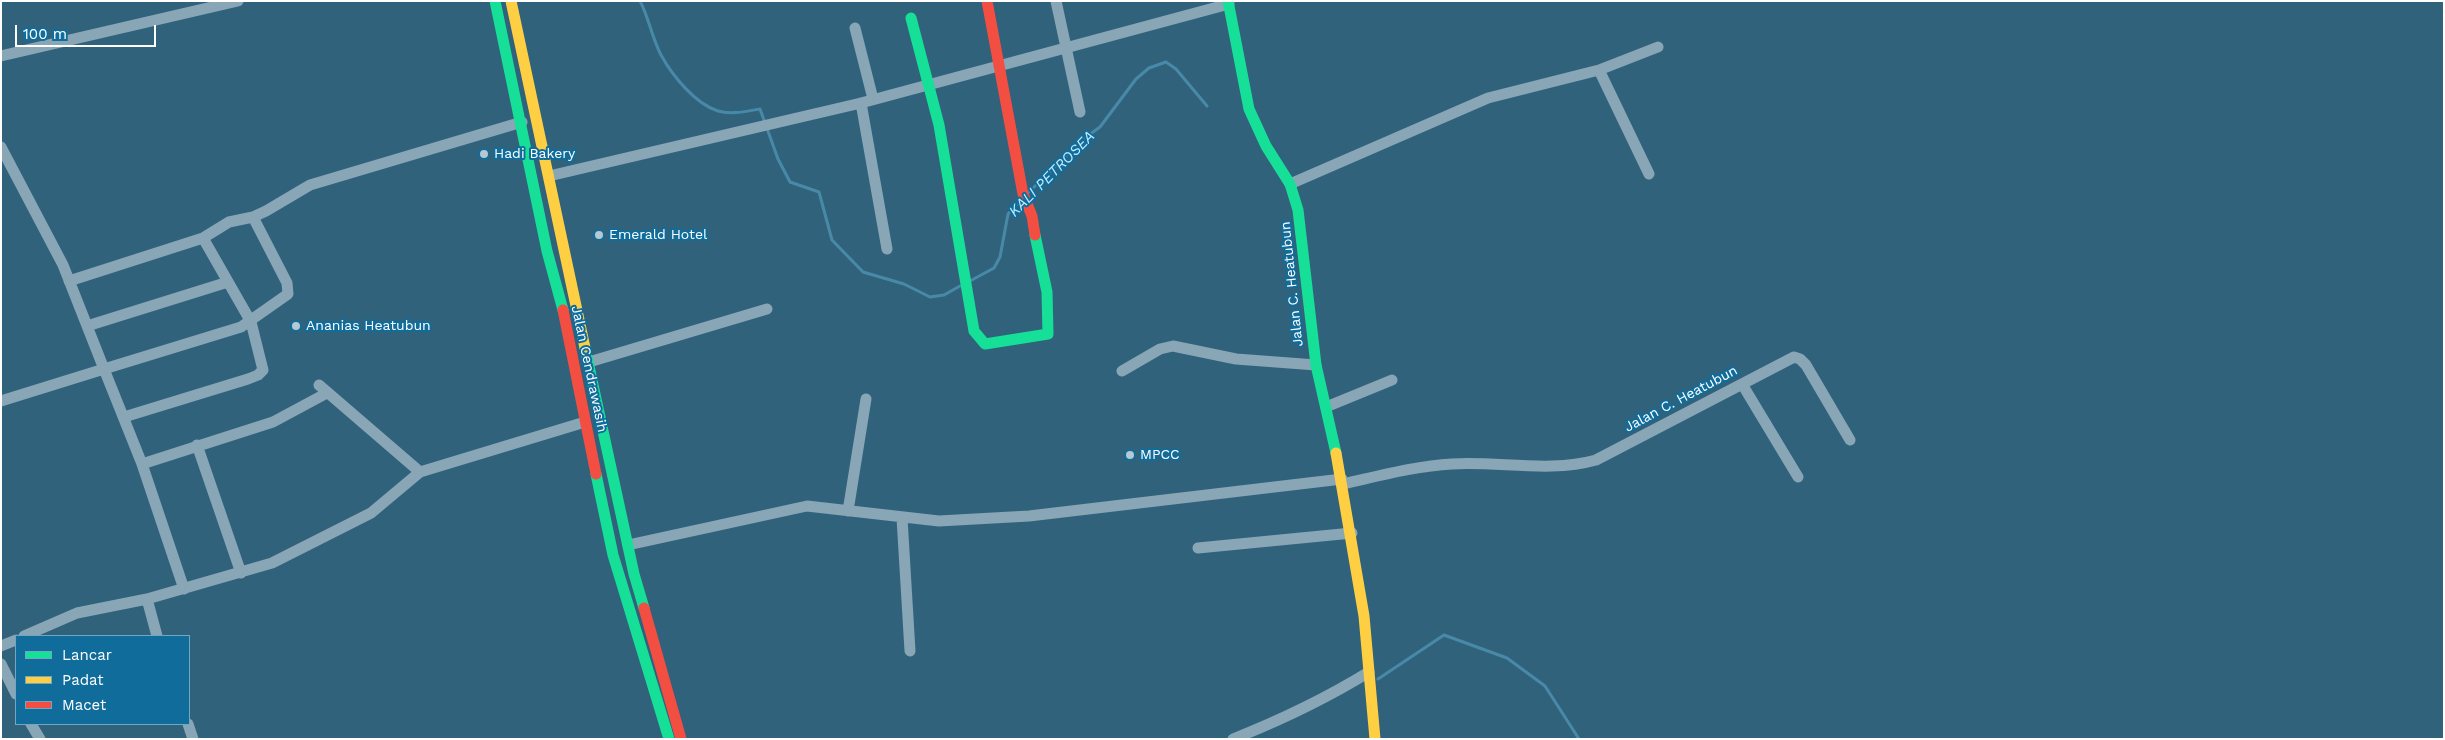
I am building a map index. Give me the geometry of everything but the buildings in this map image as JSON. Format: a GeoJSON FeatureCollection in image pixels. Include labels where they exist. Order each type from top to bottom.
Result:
{"type":"FeatureCollection","features":[{"type":"Feature","properties":{"kind":"main road","name":"Jalan Cendrawasih"},"geometry":{"type":"LineString","coordinates":[[495,1],[522,122],[547,251],[566,322],[613,555],[669,739]]}},
{"type":"Feature","properties":{"kind":"main road","name":"Jalan Cendrawasih"},"geometry":{"type":"LineString","coordinates":[[511,1],[634,574],[681,739]]}},
{"type":"Feature","properties":{"kind":"main road"},"geometry":{"type":"LineString","coordinates":[[911,18],[930,84],[939,125],[966,288],[976,336],[985,344],[1039,337],[1048,334],[1048,298],[1038,258],[1032,216],[1023,194],[987,1]]}},
{"type":"Feature","properties":{"kind":"main road","name":"Jalan C. Heatubun"},"geometry":{"type":"LineString","coordinates":[[1229,3],[1249,109],[1266,146],[1290,184],[1298,210],[1303,240],[1316,365],[1343,482],[1352,533],[1364,616],[1375,739]]}},
{"type":"Feature","properties":{"kind":"street"},"geometry":{"type":"LineString","coordinates":[[1,56],[238,1]]}},
{"type":"Feature","properties":{"kind":"street"},"geometry":{"type":"LineString","coordinates":[[1056,1],[1080,112]]}},
{"type":"Feature","properties":{"kind":"street"},"geometry":{"type":"LineString","coordinates":[[549,176],[861,103],[999,65],[1066,49],[1229,3]]}},
{"type":"Feature","properties":{"kind":"street"},"geometry":{"type":"LineString","coordinates":[[855,28],[873,99]]}},
{"type":"Feature","properties":{"kind":"street"},"geometry":{"type":"LineString","coordinates":[[1290,184],[1481,100],[1599,70],[1658,47]]}},
{"type":"Feature","properties":{"kind":"street"},"geometry":{"type":"LineString","coordinates":[[1599,70],[1649,174]]}},
{"type":"Feature","properties":{"kind":"street"},"geometry":{"type":"LineString","coordinates":[[861,103],[887,249]]}},
{"type":"Feature","properties":{"kind":"street"},"geometry":{"type":"LineString","coordinates":[[69,281],[204,238],[229,222],[253,217],[310,185],[522,122]]}},
{"type":"Feature","properties":{"kind":"street"},"geometry":{"type":"LineString","coordinates":[[1,146],[48,235],[69,281],[142,464],[184,589]]}},
{"type":"Feature","properties":{"kind":"street"},"geometry":{"type":"LineString","coordinates":[[1,401],[231,331],[251,322],[289,293],[287,283],[253,217]]}},
{"type":"Feature","properties":{"kind":"street"},"geometry":{"type":"LineString","coordinates":[[124,417],[261,373],[262,362],[251,322],[204,238]]}},
{"type":"Feature","properties":{"kind":"street"},"geometry":{"type":"LineString","coordinates":[[87,326],[228,282]]}},
{"type":"Feature","properties":{"kind":"street"},"geometry":{"type":"LineString","coordinates":[[589,362],[767,309]]}},
{"type":"Feature","properties":{"kind":"street"},"geometry":{"type":"LineString","coordinates":[[1122,372],[1160,348],[1173,346],[1236,359],[1316,365]]}},
{"type":"Feature","properties":{"kind":"street","name":"Jalan C. Heatubun"},"geometry":{"type":"LineString","coordinates":[[1343,482],[1452,464],[1544,466],[1589,462],[1604,458],[1794,357],[1800,358],[1806,365],[1850,440]]}},
{"type":"Feature","properties":{"kind":"street"},"geometry":{"type":"LineString","coordinates":[[1326,407],[1392,380]]}},
{"type":"Feature","properties":{"kind":"street"},"geometry":{"type":"LineString","coordinates":[[1742,384],[1798,477]]}},
{"type":"Feature","properties":{"kind":"street"},"geometry":{"type":"LineString","coordinates":[[142,464],[273,422],[323,389],[420,472]]}},
{"type":"Feature","properties":{"kind":"street"},"geometry":{"type":"LineString","coordinates":[[848,511],[866,399]]}},
{"type":"Feature","properties":{"kind":"street"},"geometry":{"type":"LineString","coordinates":[[26,635],[85,611],[147,599],[241,573],[272,562],[361,518],[381,506],[420,472],[585,422]]}},
{"type":"Feature","properties":{"kind":"street"},"geometry":{"type":"LineString","coordinates":[[197,445],[241,573]]}},
{"type":"Feature","properties":{"kind":"street"},"geometry":{"type":"LineString","coordinates":[[628,545],[807,506],[939,521],[1029,516],[1084,508],[1343,482]]}},
{"type":"Feature","properties":{"kind":"street"},"geometry":{"type":"LineString","coordinates":[[902,518],[910,650]]}},
{"type":"Feature","properties":{"kind":"street"},"geometry":{"type":"LineString","coordinates":[[1198,548],[1352,533]]}},
{"type":"Feature","properties":{"kind":"street"},"geometry":{"type":"LineString","coordinates":[[147,599],[157,635]]}},
{"type":"Feature","properties":{"kind":"street"},"geometry":{"type":"LineString","coordinates":[[1,646],[15,640]]}},
{"type":"Feature","properties":{"kind":"street"},"geometry":{"type":"LineString","coordinates":[[1,664],[15,692]]}},
{"type":"Feature","properties":{"kind":"street"},"geometry":{"type":"LineString","coordinates":[[1233,739],[1274,723],[1327,698],[1369,672]]}},
{"type":"Feature","properties":{"kind":"street"},"geometry":{"type":"LineString","coordinates":[[32,725],[40,739]]}},
{"type":"Feature","properties":{"kind":"street"},"geometry":{"type":"LineString","coordinates":[[188,725],[193,739]]}},
{"type":"Feature","properties":{"kind":"waterway","name":"KALI PETROSEA"},"geometry":{"type":"LineString","coordinates":[[640,1],[661,55],[685,88],[701,102],[718,111],[728,113],[760,109],[778,159],[790,182],[819,192],[832,240],[863,272],[904,284],[930,297],[944,295],[960,286]]}},
{"type":"Feature","properties":{"kind":"waterway","name":"KALI PETROSEA"},"geometry":{"type":"LineString","coordinates":[[1028,193],[1082,140],[1100,127],[1136,79],[1149,68],[1166,62],[1176,69],[1207,106]]}},
{"type":"Feature","properties":{"kind":"waterway","name":"KALI PETROSEA"},"geometry":{"type":"LineString","coordinates":[[970,281],[994,268],[1000,257],[1008,214],[1020,201]]}},
{"type":"Feature","properties":{"kind":"waterway"},"geometry":{"type":"LineString","coordinates":[[1378,679],[1444,635],[1507,658],[1545,686],[1579,739]]}},
{"type":"Feature","properties":{"kind":"traffic: fast"},"geometry":{"type":"LineString","coordinates":[[495,1],[547,251],[563,310]]}},
{"type":"Feature","properties":{"kind":"traffic: fast"},"geometry":{"type":"LineString","coordinates":[[1228,1],[1249,109],[1266,146],[1290,184],[1298,210],[1316,365],[1336,453]]}},
{"type":"Feature","properties":{"kind":"traffic: fast"},"geometry":{"type":"LineString","coordinates":[[911,18],[939,125],[974,331],[985,344],[1048,334],[1047,292],[1035,235]]}},
{"type":"Feature","properties":{"kind":"traffic: fast"},"geometry":{"type":"LineString","coordinates":[[585,348],[634,574],[644,608]]}},
{"type":"Feature","properties":{"kind":"traffic: fast"},"geometry":{"type":"LineString","coordinates":[[596,474],[613,555],[669,739]]}},
{"type":"Feature","properties":{"kind":"traffic: slow"},"geometry":{"type":"LineString","coordinates":[[511,1],[585,348]]}},
{"type":"Feature","properties":{"kind":"traffic: slow"},"geometry":{"type":"LineString","coordinates":[[1336,453],[1364,616],[1375,739]]}},
{"type":"Feature","properties":{"kind":"traffic: jam"},"geometry":{"type":"LineString","coordinates":[[987,1],[1023,194],[1032,216],[1035,235]]}},
{"type":"Feature","properties":{"kind":"traffic: jam"},"geometry":{"type":"LineString","coordinates":[[563,310],[596,474]]}},
{"type":"Feature","properties":{"kind":"traffic: jam"},"geometry":{"type":"LineString","coordinates":[[644,608],[681,739]]}},
{"type":"Feature","properties":{"kind":"place","name":"Hadi Bakery"},"geometry":{"type":"Point","coordinates":[484,154]}},
{"type":"Feature","properties":{"kind":"place","name":"Emerald Hotel"},"geometry":{"type":"Point","coordinates":[599,235]}},
{"type":"Feature","properties":{"kind":"place","name":"Ananias Heatubun"},"geometry":{"type":"Point","coordinates":[296,326]}},
{"type":"Feature","properties":{"kind":"place","name":"MPCC"},"geometry":{"type":"Point","coordinates":[1130,455]}}]}
